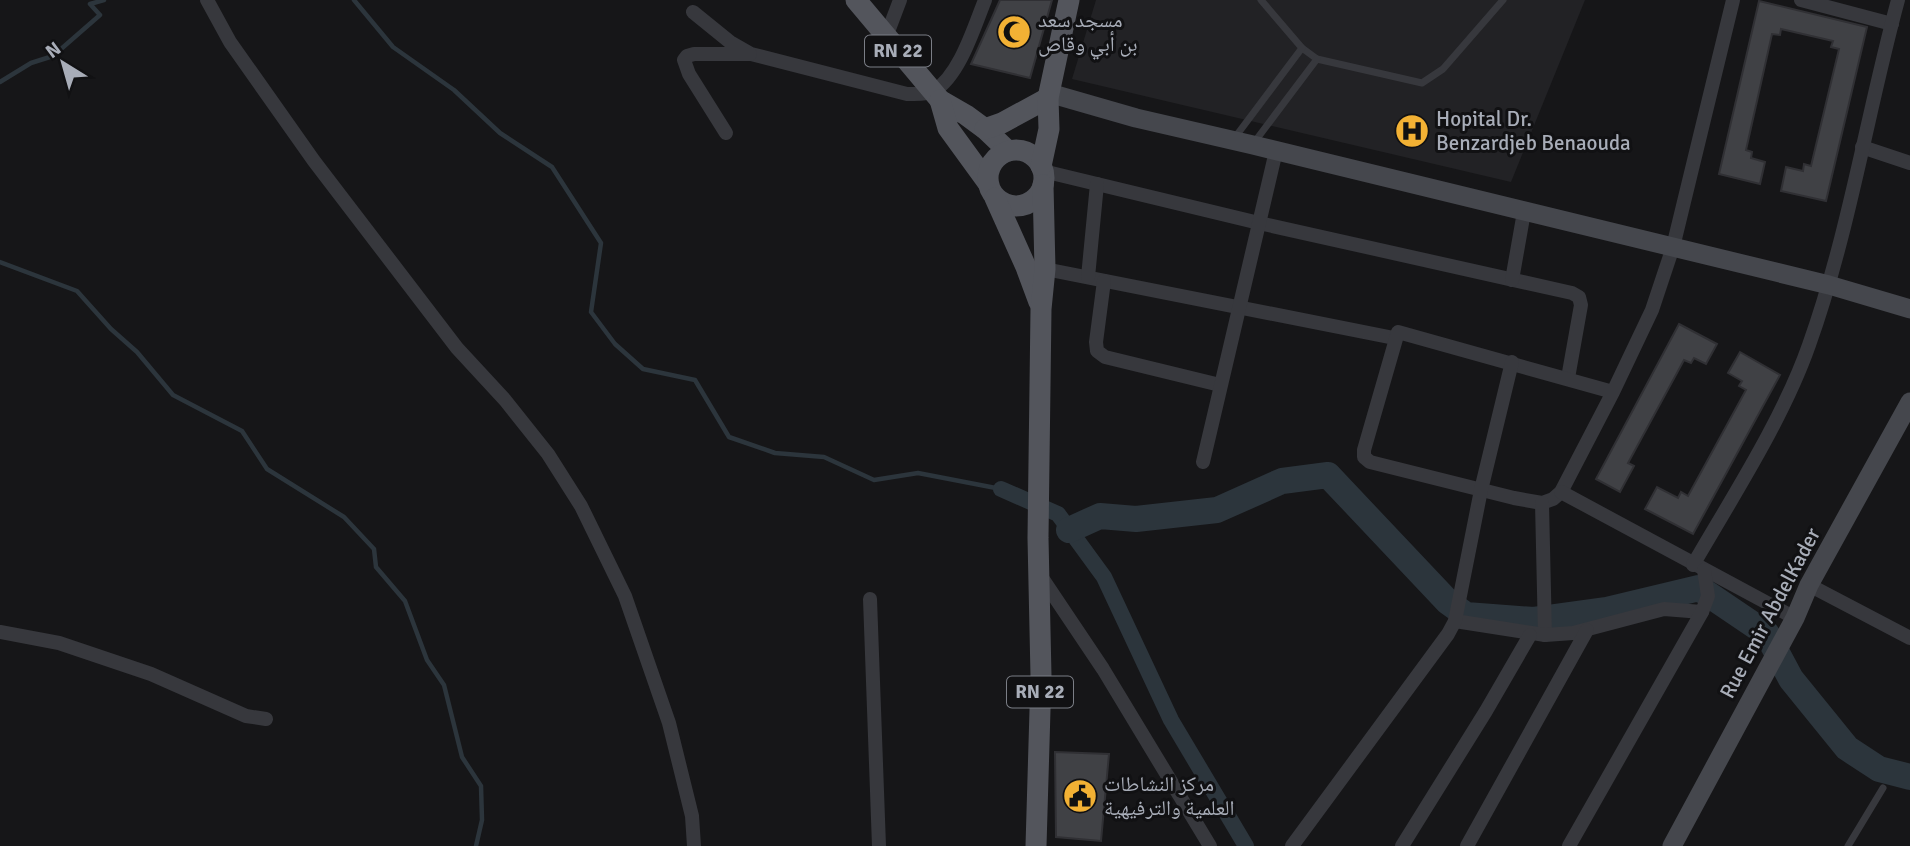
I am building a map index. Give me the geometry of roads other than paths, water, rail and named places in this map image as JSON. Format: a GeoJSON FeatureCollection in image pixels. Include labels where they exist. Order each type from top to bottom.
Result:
{"type":"FeatureCollection","features":[{"type":"Feature","properties":{"kind":"main road","name":"RN 22"},"geometry":{"type":"LineString","coordinates":[[856,0],[936,96],[985,129],[1009,151]]}},
{"type":"Feature","properties":{"kind":"main road"},"geometry":{"type":"LineString","coordinates":[[1043,174],[1028,153],[1009,151],[994,160],[989,170],[992,190],[1010,206],[1034,200],[1043,174],[1049,129],[1048,95],[1069,0]]}},
{"type":"Feature","properties":{"kind":"main road"},"geometry":{"type":"LineString","coordinates":[[985,129],[1002,123],[1048,95]]}},
{"type":"Feature","properties":{"kind":"main road"},"geometry":{"type":"LineString","coordinates":[[1009,151],[1025,117],[1048,95]]}},
{"type":"Feature","properties":{"kind":"main road","name":"RN 22"},"geometry":{"type":"LineString","coordinates":[[936,96],[948,128],[992,190],[1026,267],[1041,309]]}},
{"type":"Feature","properties":{"kind":"main road","name":"RN 22"},"geometry":{"type":"LineString","coordinates":[[1036,846],[1041,676],[1038,538],[1041,309],[1045,269],[1043,174]]}},
{"type":"Feature","properties":{"kind":"street"},"geometry":{"type":"LineString","coordinates":[[206,0],[230,42],[314,161],[457,348],[505,400],[548,454],[581,506],[625,596],[669,723],[690,804],[694,846]]}},
{"type":"Feature","properties":{"kind":"street"},"geometry":{"type":"LineString","coordinates":[[886,37],[900,0]]}},
{"type":"Feature","properties":{"kind":"street"},"geometry":{"type":"LineString","coordinates":[[693,12],[730,42],[751,54],[874,87],[907,94],[936,96],[957,65],[985,0]]}},
{"type":"Feature","properties":{"kind":"street"},"geometry":{"type":"LineString","coordinates":[[1613,392],[1400,331],[1395,338],[1364,457],[1370,462],[1542,503],[1561,492],[1613,392],[1652,310],[1673,247],[1733,0]]}},
{"type":"Feature","properties":{"kind":"street"},"geometry":{"type":"LineString","coordinates":[[1801,0],[1892,24]]}},
{"type":"Feature","properties":{"kind":"street"},"geometry":{"type":"LineString","coordinates":[[1569,846],[1704,608],[1708,596],[1701,572],[1791,392],[1809,346],[1829,285],[1898,0]]}},
{"type":"Feature","properties":{"kind":"street"},"geometry":{"type":"LineString","coordinates":[[726,133],[689,74],[684,60],[694,54],[751,54]]}},
{"type":"Feature","properties":{"kind":"street"},"geometry":{"type":"LineString","coordinates":[[1048,95],[1829,285],[1910,309]]}},
{"type":"Feature","properties":{"kind":"street"},"geometry":{"type":"LineString","coordinates":[[1862,147],[1910,163]]}},
{"type":"Feature","properties":{"kind":"street"},"geometry":{"type":"LineString","coordinates":[[1203,462],[1276,151]]}},
{"type":"Feature","properties":{"kind":"street"},"geometry":{"type":"LineString","coordinates":[[1043,174],[1572,293],[1579,297],[1581,305],[1568,378]]}},
{"type":"Feature","properties":{"kind":"street"},"geometry":{"type":"LineString","coordinates":[[1088,278],[1097,184]]}},
{"type":"Feature","properties":{"kind":"street"},"geometry":{"type":"LineString","coordinates":[[1512,280],[1524,212]]}},
{"type":"Feature","properties":{"kind":"street"},"geometry":{"type":"LineString","coordinates":[[1045,269],[1395,338]]}},
{"type":"Feature","properties":{"kind":"street"},"geometry":{"type":"LineString","coordinates":[[1104,281],[1097,351],[1105,357],[1220,385]]}},
{"type":"Feature","properties":{"kind":"street"},"geometry":{"type":"LineString","coordinates":[[1292,846],[1392,711],[1457,614],[1481,490],[1511,362]]}},
{"type":"Feature","properties":{"kind":"street","name":"Rue Emir AbdelKader"},"geometry":{"type":"LineString","coordinates":[[1672,846],[1795,618],[1809,584],[1910,402]]}},
{"type":"Feature","properties":{"kind":"street"},"geometry":{"type":"LineString","coordinates":[[1561,492],[1701,572],[1795,618]]}},
{"type":"Feature","properties":{"kind":"street"},"geometry":{"type":"LineString","coordinates":[[1402,846],[1541,627],[1542,503]]}},
{"type":"Feature","properties":{"kind":"street"},"geometry":{"type":"LineString","coordinates":[[1039,574],[1103,668],[1210,846]]}},
{"type":"Feature","properties":{"kind":"street"},"geometry":{"type":"LineString","coordinates":[[1809,584],[1910,638]]}},
{"type":"Feature","properties":{"kind":"street"},"geometry":{"type":"LineString","coordinates":[[870,599],[879,846]]}},
{"type":"Feature","properties":{"kind":"street"},"geometry":{"type":"LineString","coordinates":[[1457,614],[1541,627],[1587,630],[1664,609],[1704,608]]}},
{"type":"Feature","properties":{"kind":"street"},"geometry":{"type":"LineString","coordinates":[[1466,846],[1587,630]]}},
{"type":"Feature","properties":{"kind":"street"},"geometry":{"type":"LineString","coordinates":[[0,632],[59,643],[151,674],[246,716],[266,719]]}},
{"type":"Feature","properties":{"kind":"lane"},"geometry":{"type":"LineString","coordinates":[[1261,0],[1302,48],[1317,59],[1422,83],[1443,69],[1503,0]]}},
{"type":"Feature","properties":{"kind":"lane"},"geometry":{"type":"LineString","coordinates":[[1233,141],[1302,48]]}},
{"type":"Feature","properties":{"kind":"lane"},"geometry":{"type":"LineString","coordinates":[[1253,145],[1317,59]]}},
{"type":"Feature","properties":{"kind":"lane"},"geometry":{"type":"LineString","coordinates":[[1848,846],[1883,788]]}},
{"type":"Feature","properties":{"kind":"waterway"},"geometry":{"type":"LineString","coordinates":[[0,82],[31,63],[53,56],[100,15],[90,4],[104,0]]}},
{"type":"Feature","properties":{"kind":"waterway"},"geometry":{"type":"LineString","coordinates":[[354,0],[393,47],[454,90],[500,133],[552,167],[601,243],[591,312],[615,344],[643,369],[695,380],[729,437],[775,453],[824,457],[874,480],[918,473],[1001,489]]}},
{"type":"Feature","properties":{"kind":"waterway"},"geometry":{"type":"LineString","coordinates":[[0,262],[77,291],[111,329],[137,352],[173,395],[242,431],[267,469],[344,517],[374,549],[376,567],[405,601],[427,660],[444,685],[462,757],[481,786],[482,820],[476,846]]}},
{"type":"Feature","properties":{"kind":"waterway"},"geometry":{"type":"LineString","coordinates":[[1069,530],[1100,516],[1136,519],[1217,510],[1282,481],[1328,475],[1448,602],[1466,615],[1534,620],[1607,610],[1699,588],[1767,634],[1791,679],[1847,748],[1879,769],[1910,777]]}},
{"type":"Feature","properties":{"kind":"waterway"},"geometry":{"type":"LineString","coordinates":[[1001,489],[1058,514],[1104,577],[1171,720],[1246,846]]}},
{"type":"Feature","properties":{"kind":"place","name":"مسجد سعد بن أبي وقاص"},"geometry":{"type":"Point","coordinates":[1014,32]}},
{"type":"Feature","properties":{"kind":"place","name":"Hopital Dr. Benzardjeb Benaouda"},"geometry":{"type":"Point","coordinates":[1412,131]}},
{"type":"Feature","properties":{"kind":"place","name":"مركز النشاطات العلمية والترفيهية"},"geometry":{"type":"Point","coordinates":[1080,796]}}]}
